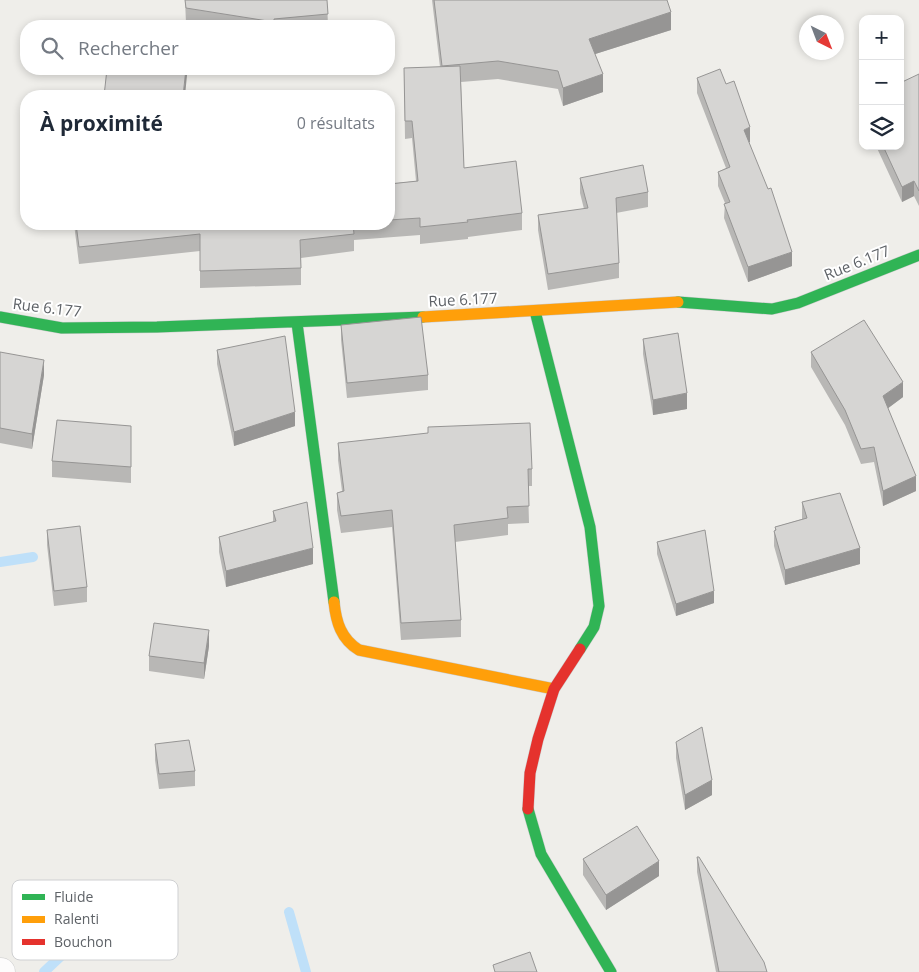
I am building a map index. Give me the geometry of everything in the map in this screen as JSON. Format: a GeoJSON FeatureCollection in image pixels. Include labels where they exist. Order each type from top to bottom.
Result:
{"type":"FeatureCollection","features":[{"type":"Feature","properties":{"kind":"street","name":"Rue 6.177"},"geometry":{"type":"LineString","coordinates":[[0,317],[62,328],[297,323],[534,311],[671,301],[772,309],[813,297],[919,255]]}},
{"type":"Feature","properties":{"kind":"street"},"geometry":{"type":"LineString","coordinates":[[534,311],[590,527],[599,606],[594,627],[554,689],[538,738],[530,773],[528,810],[541,854],[611,972]]}},
{"type":"Feature","properties":{"kind":"street"},"geometry":{"type":"LineString","coordinates":[[297,323],[335,611],[342,635],[350,645],[359,650],[554,689]]}},
{"type":"Feature","properties":{"kind":"building"},"geometry":{"type":"Polygon","coordinates":[[[185,0],[327,0],[328,14],[261,20],[186,8],[185,0]]]}},
{"type":"Feature","properties":{"kind":"building"},"geometry":{"type":"Polygon","coordinates":[[[434,0],[667,0],[671,12],[589,39],[603,74],[563,88],[558,71],[498,61],[442,66],[434,0]]]}},
{"type":"Feature","properties":{"kind":"building"},"geometry":{"type":"Polygon","coordinates":[[[460,66],[464,168],[516,161],[522,213],[467,220],[468,222],[420,227],[420,218],[395,220],[395,183],[418,181],[412,121],[405,121],[404,68],[460,66]]]}},
{"type":"Feature","properties":{"kind":"building"},"geometry":{"type":"Polygon","coordinates":[[[720,69],[726,84],[734,81],[750,127],[744,130],[768,189],[771,188],[792,252],[748,267],[724,204],[730,202],[718,172],[730,167],[697,78],[720,69]]]}},
{"type":"Feature","properties":{"kind":"building"},"geometry":{"type":"Polygon","coordinates":[[[919,74],[919,191],[914,181],[902,187],[885,150],[904,150],[904,81],[919,74]]]}},
{"type":"Feature","properties":{"kind":"building"},"geometry":{"type":"Polygon","coordinates":[[[106,75],[185,75],[184,90],[105,90],[106,75]]]}},
{"type":"Feature","properties":{"kind":"building"},"geometry":{"type":"Polygon","coordinates":[[[643,165],[648,192],[616,198],[619,263],[548,274],[538,215],[588,208],[580,178],[643,165]]]}},
{"type":"Feature","properties":{"kind":"building"},"geometry":{"type":"Polygon","coordinates":[[[77,230],[354,230],[354,234],[300,240],[301,268],[200,271],[200,234],[79,247],[77,230]]]}},
{"type":"Feature","properties":{"kind":"building"},"geometry":{"type":"Polygon","coordinates":[[[421,317],[428,375],[347,383],[341,325],[421,317]]]}},
{"type":"Feature","properties":{"kind":"building"},"geometry":{"type":"Polygon","coordinates":[[[864,320],[903,382],[883,396],[916,476],[883,491],[874,447],[861,449],[845,410],[811,352],[864,320]]]}},
{"type":"Feature","properties":{"kind":"building"},"geometry":{"type":"Polygon","coordinates":[[[678,333],[687,393],[653,400],[643,339],[678,333]]]}},
{"type":"Feature","properties":{"kind":"building"},"geometry":{"type":"Polygon","coordinates":[[[285,336],[295,412],[234,432],[217,350],[285,336]]]}},
{"type":"Feature","properties":{"kind":"building"},"geometry":{"type":"Polygon","coordinates":[[[0,352],[44,360],[32,434],[0,428],[0,352]]]}},
{"type":"Feature","properties":{"kind":"building"},"geometry":{"type":"Polygon","coordinates":[[[57,420],[131,426],[131,467],[52,461],[57,420]]]}},
{"type":"Feature","properties":{"kind":"building"},"geometry":{"type":"Polygon","coordinates":[[[530,423],[532,469],[528,469],[529,506],[507,507],[508,518],[454,525],[461,620],[401,623],[392,510],[341,516],[337,493],[344,491],[338,443],[428,433],[428,427],[530,423]]]}},
{"type":"Feature","properties":{"kind":"building"},"geometry":{"type":"Polygon","coordinates":[[[840,493],[860,548],[785,570],[774,531],[776,530],[775,527],[807,518],[802,502],[840,493]]]}},
{"type":"Feature","properties":{"kind":"building"},"geometry":{"type":"Polygon","coordinates":[[[307,502],[313,548],[226,571],[219,537],[276,521],[273,511],[307,502]]]}},
{"type":"Feature","properties":{"kind":"building"},"geometry":{"type":"Polygon","coordinates":[[[80,526],[87,587],[54,591],[47,530],[80,526]]]}},
{"type":"Feature","properties":{"kind":"building"},"geometry":{"type":"Polygon","coordinates":[[[705,530],[714,591],[676,604],[657,542],[705,530]]]}},
{"type":"Feature","properties":{"kind":"building"},"geometry":{"type":"Polygon","coordinates":[[[154,623],[209,630],[204,663],[149,656],[154,623]]]}},
{"type":"Feature","properties":{"kind":"building"},"geometry":{"type":"Polygon","coordinates":[[[702,727],[712,780],[685,795],[676,742],[702,727]]]}},
{"type":"Feature","properties":{"kind":"building"},"geometry":{"type":"Polygon","coordinates":[[[189,740],[195,771],[159,774],[155,744],[189,740]]]}},
{"type":"Feature","properties":{"kind":"building"},"geometry":{"type":"Polygon","coordinates":[[[637,826],[659,861],[606,895],[583,859],[637,826]]]}},
{"type":"Feature","properties":{"kind":"building"},"geometry":{"type":"Polygon","coordinates":[[[697,857],[699,857],[764,962],[767,972],[719,972],[697,857]]]}},
{"type":"Feature","properties":{"kind":"building"},"geometry":{"type":"Polygon","coordinates":[[[530,952],[537,972],[495,972],[493,965],[530,952]]]}},
{"type":"Feature","properties":{"kind":"waterway"},"geometry":{"type":"LineString","coordinates":[[0,562],[33,557]]}},
{"type":"Feature","properties":{"kind":"waterway"},"geometry":{"type":"LineString","coordinates":[[289,912],[306,972]]}},
{"type":"Feature","properties":{"kind":"waterway"},"geometry":{"type":"LineString","coordinates":[[44,972],[57,960]]}},
{"type":"Feature","properties":{"kind":"traffic: fast"},"geometry":{"type":"LineString","coordinates":[[678,302],[772,309],[798,303],[919,255]]}},
{"type":"Feature","properties":{"kind":"traffic: fast"},"geometry":{"type":"LineString","coordinates":[[535,311],[590,527],[599,606],[594,627],[580,649]]}},
{"type":"Feature","properties":{"kind":"traffic: fast"},"geometry":{"type":"LineString","coordinates":[[0,317],[62,328],[157,327],[423,317]]}},
{"type":"Feature","properties":{"kind":"traffic: fast"},"geometry":{"type":"LineString","coordinates":[[297,323],[334,602]]}},
{"type":"Feature","properties":{"kind":"traffic: fast"},"geometry":{"type":"LineString","coordinates":[[528,809],[541,854],[611,972]]}},
{"type":"Feature","properties":{"kind":"traffic: slow"},"geometry":{"type":"LineString","coordinates":[[423,317],[678,302]]}},
{"type":"Feature","properties":{"kind":"traffic: slow"},"geometry":{"type":"LineString","coordinates":[[334,602],[336,616],[344,635],[359,650],[554,689]]}},
{"type":"Feature","properties":{"kind":"traffic: jam"},"geometry":{"type":"LineString","coordinates":[[528,809],[530,773],[538,739],[554,689],[580,649]]}}]}
